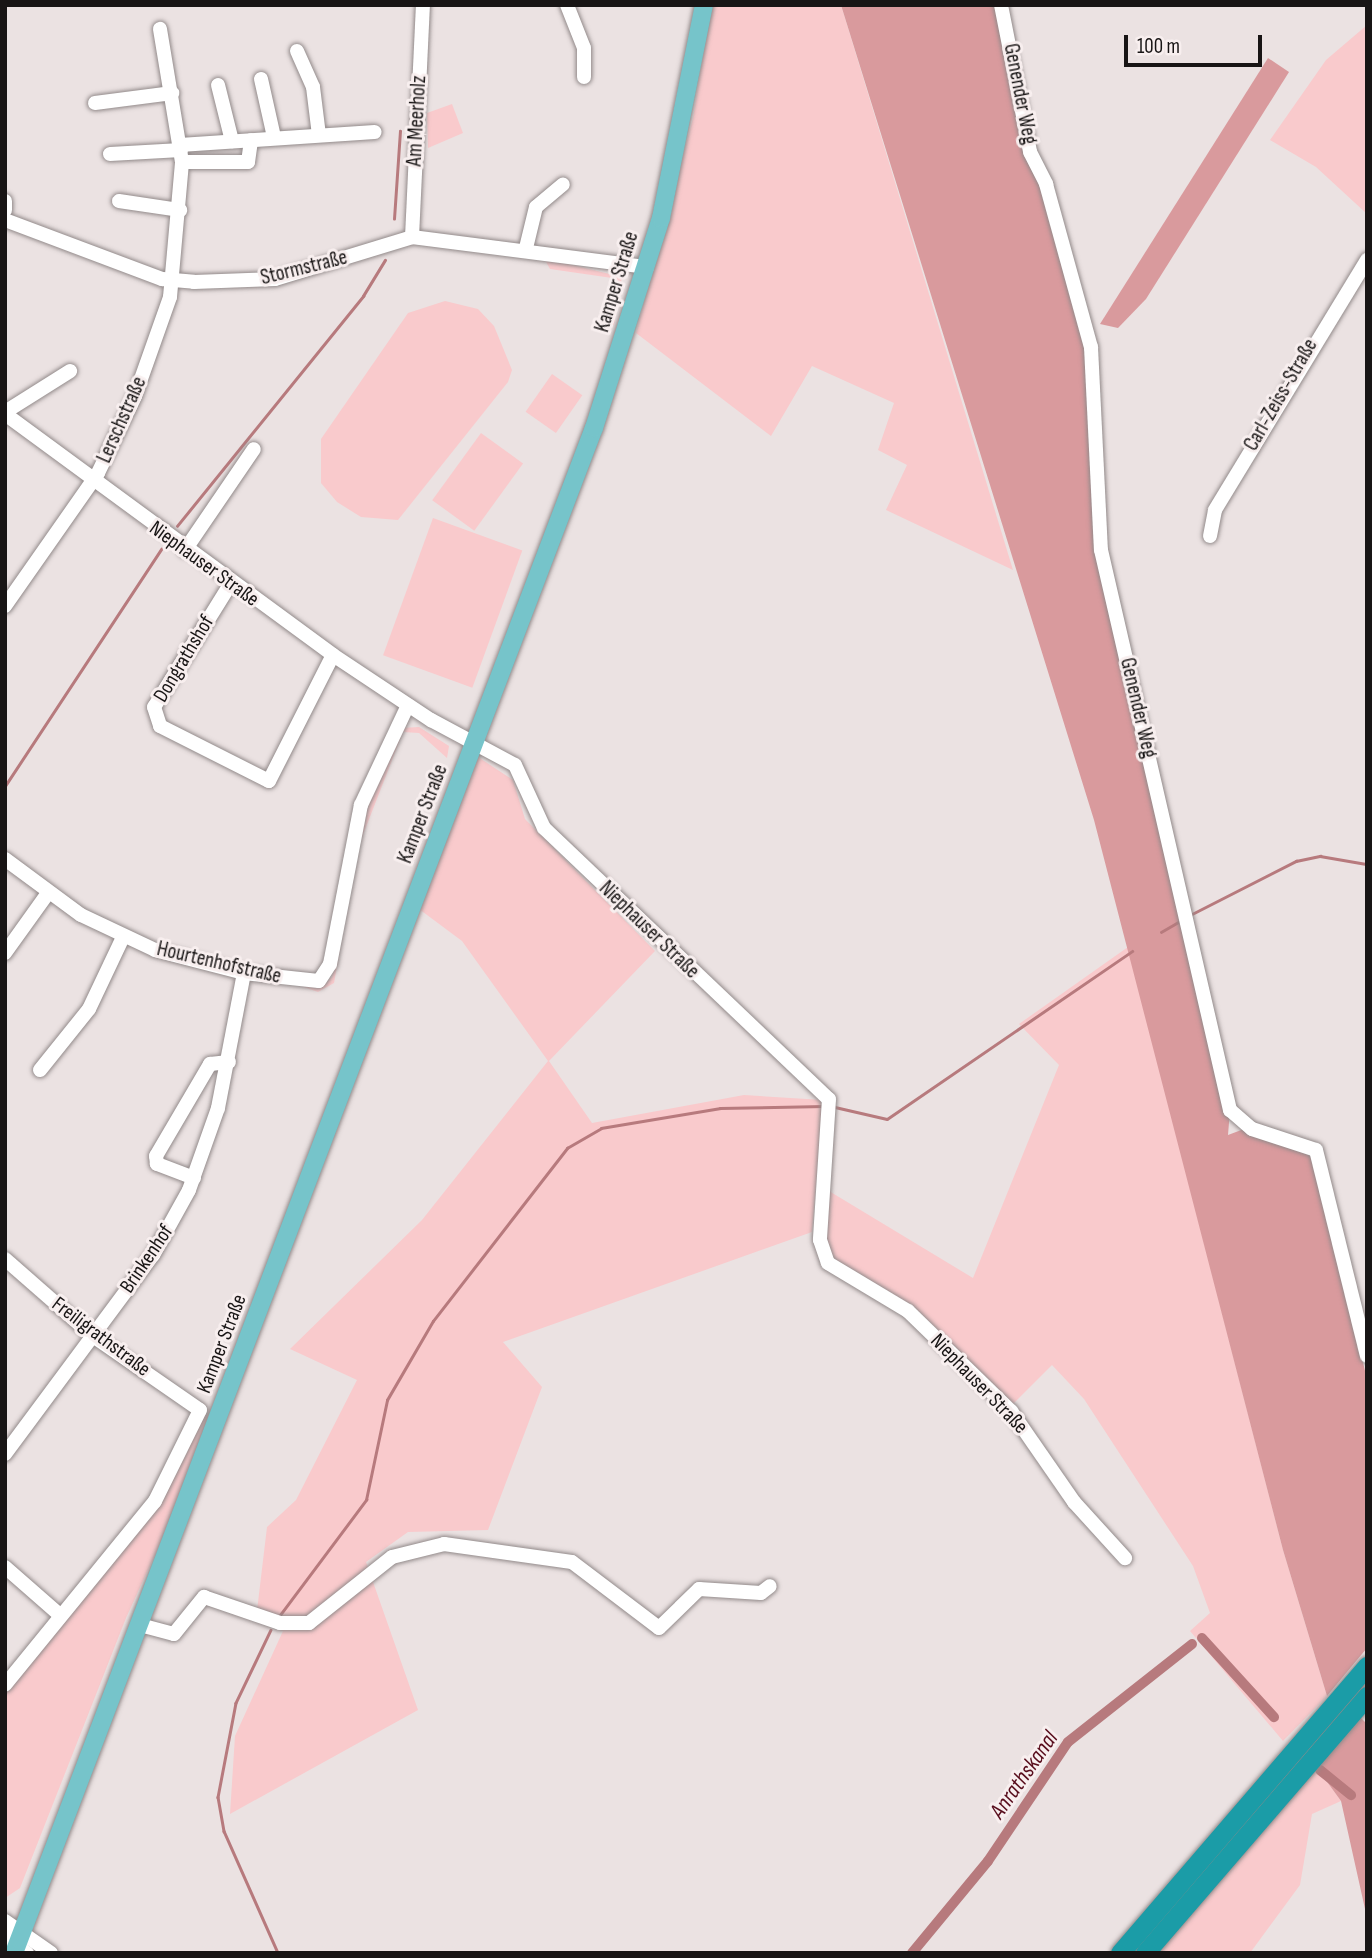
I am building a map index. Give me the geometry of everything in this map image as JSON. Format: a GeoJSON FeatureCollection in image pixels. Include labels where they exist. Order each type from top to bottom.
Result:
{"type":"FeatureCollection","features":[{"type":"Feature","properties":{"kind":"highway"},"geometry":{"type":"LineString","coordinates":[[1120,1953],[1367,1666]]}},
{"type":"Feature","properties":{"kind":"highway"},"geometry":{"type":"LineString","coordinates":[[1145,1953],[1367,1696]]}},
{"type":"Feature","properties":{"kind":"main road","name":"Kamper Straße"},"geometry":{"type":"LineString","coordinates":[[17,1944],[594,428],[647,267],[704,5]]}},
{"type":"Feature","properties":{"kind":"street","name":"Am Meerholz"},"geometry":{"type":"LineString","coordinates":[[412,237],[423,5]]}},
{"type":"Feature","properties":{"kind":"street"},"geometry":{"type":"LineString","coordinates":[[567,5],[584,48],[584,76]]}},
{"type":"Feature","properties":{"kind":"street","name":"Genender Weg"},"geometry":{"type":"LineString","coordinates":[[1001,5],[1030,152],[1046,184],[1091,347],[1097,393],[1095,514],[1230,1110],[1252,1129],[1316,1150],[1367,1356]]}},
{"type":"Feature","properties":{"kind":"street","name":"Lerschstraße"},"geometry":{"type":"LineString","coordinates":[[5,606],[92,482],[135,396],[173,280],[180,209],[181,152],[160,29]]}},
{"type":"Feature","properties":{"kind":"street"},"geometry":{"type":"LineString","coordinates":[[297,51],[313,88],[319,135]]}},
{"type":"Feature","properties":{"kind":"street"},"geometry":{"type":"LineString","coordinates":[[261,79],[274,137]]}},
{"type":"Feature","properties":{"kind":"street"},"geometry":{"type":"LineString","coordinates":[[218,85],[232,141]]}},
{"type":"Feature","properties":{"kind":"street"},"geometry":{"type":"LineString","coordinates":[[95,103],[172,93]]}},
{"type":"Feature","properties":{"kind":"street"},"geometry":{"type":"LineString","coordinates":[[181,152],[232,141],[375,132]]}},
{"type":"Feature","properties":{"kind":"street"},"geometry":{"type":"LineString","coordinates":[[110,154],[181,152],[248,162],[251,140]]}},
{"type":"Feature","properties":{"kind":"street"},"geometry":{"type":"LineString","coordinates":[[526,248],[536,207],[563,184]]}},
{"type":"Feature","properties":{"kind":"street"},"geometry":{"type":"LineString","coordinates":[[5,201],[5,210]]}},
{"type":"Feature","properties":{"kind":"street"},"geometry":{"type":"LineString","coordinates":[[119,201],[180,209]]}},
{"type":"Feature","properties":{"kind":"street","name":"Stormstraße"},"geometry":{"type":"LineString","coordinates":[[5,220],[173,280],[275,279],[412,237],[526,248],[647,267]]}},
{"type":"Feature","properties":{"kind":"street","name":"Carl-Zeiss-Straße"},"geometry":{"type":"LineString","coordinates":[[1210,536],[1215,510],[1367,260]]}},
{"type":"Feature","properties":{"kind":"street","name":"Niephauser Straße"},"geometry":{"type":"LineString","coordinates":[[70,371],[7,417],[185,550],[333,655],[408,705],[515,765],[544,828],[829,1100],[820,1240],[828,1264],[908,1311],[1011,1411],[1074,1502],[1125,1558]]}},
{"type":"Feature","properties":{"kind":"street"},"geometry":{"type":"LineString","coordinates":[[185,550],[254,449]]}},
{"type":"Feature","properties":{"kind":"street","name":"Dongrathshof"},"geometry":{"type":"LineString","coordinates":[[231,583],[154,707],[160,726],[269,781],[333,655]]}},
{"type":"Feature","properties":{"kind":"street","name":"Hourtenhofstraße"},"geometry":{"type":"LineString","coordinates":[[5,859],[48,893],[123,937],[244,973],[319,981],[330,964],[361,805],[408,705]]}},
{"type":"Feature","properties":{"kind":"street"},"geometry":{"type":"LineString","coordinates":[[5,953],[48,893]]}},
{"type":"Feature","properties":{"kind":"street"},"geometry":{"type":"LineString","coordinates":[[40,1070],[89,1009],[123,937]]}},
{"type":"Feature","properties":{"kind":"street","name":"Brinkenhof"},"geometry":{"type":"LineString","coordinates":[[5,1454],[153,1255],[194,1178],[229,1062],[244,973]]}},
{"type":"Feature","properties":{"kind":"street"},"geometry":{"type":"LineString","coordinates":[[194,1178],[157,1164],[156,1156],[210,1065],[229,1062]]}},
{"type":"Feature","properties":{"kind":"street","name":"Freiligrathstraße"},"geometry":{"type":"LineString","coordinates":[[5,1259],[93,1336],[200,1410]]}},
{"type":"Feature","properties":{"kind":"street","name":"Kamper Straße"},"geometry":{"type":"LineString","coordinates":[[5,1685],[162,1490],[200,1410]]}},
{"type":"Feature","properties":{"kind":"street"},"geometry":{"type":"LineString","coordinates":[[140,1625],[174,1634],[204,1597],[280,1623],[309,1623],[392,1557],[444,1544],[572,1562],[659,1628],[699,1589],[761,1593],[770,1586]]}},
{"type":"Feature","properties":{"kind":"street"},"geometry":{"type":"LineString","coordinates":[[5,1567],[61,1616]]}},
{"type":"Feature","properties":{"kind":"street"},"geometry":{"type":"LineString","coordinates":[[5,1921],[17,1944],[51,1953]]}},
{"type":"Feature","properties":{"kind":"shaded area"},"geometry":{"type":"Polygon","coordinates":[[[711,5],[841,5],[1013,570],[886,510],[907,465],[878,450],[894,403],[812,366],[771,436],[636,333],[693,118],[711,5]]]}},
{"type":"Feature","properties":{"kind":"shaded area"},"geometry":{"type":"Polygon","coordinates":[[[841,5],[1001,5],[1030,152],[1091,347],[1095,514],[1230,1110],[1228,1135],[1244,1129],[1313,1157],[1367,1379],[1367,1648],[1327,1696],[1283,1550],[1094,820],[841,5]]]}},
{"type":"Feature","properties":{"kind":"shaded area"},"geometry":{"type":"Polygon","coordinates":[[[1367,25],[1367,214],[1316,167],[1270,140],[1326,60],[1367,25]]]}},
{"type":"Feature","properties":{"kind":"shaded area"},"geometry":{"type":"Polygon","coordinates":[[[1268,58],[1289,72],[1146,299],[1118,328],[1100,324],[1268,58]]]}},
{"type":"Feature","properties":{"kind":"shaded area"},"geometry":{"type":"Polygon","coordinates":[[[452,104],[463,133],[428,148],[427,113],[452,104]]]}},
{"type":"Feature","properties":{"kind":"shaded area"},"geometry":{"type":"Polygon","coordinates":[[[544,258],[622,277],[614,325],[600,323],[602,313],[609,315],[612,278],[550,269],[544,258]]]}},
{"type":"Feature","properties":{"kind":"shaded area"},"geometry":{"type":"Polygon","coordinates":[[[445,301],[478,309],[494,326],[512,370],[508,382],[398,520],[361,517],[337,502],[321,483],[321,439],[408,313],[445,301]]]}},
{"type":"Feature","properties":{"kind":"shaded area"},"geometry":{"type":"Polygon","coordinates":[[[552,374],[582,395],[556,433],[526,412],[552,374]]]}},
{"type":"Feature","properties":{"kind":"shaded area"},"geometry":{"type":"Polygon","coordinates":[[[481,433],[523,464],[474,531],[432,500],[481,433]]]}},
{"type":"Feature","properties":{"kind":"shaded area"},"geometry":{"type":"Polygon","coordinates":[[[433,518],[522,550],[472,688],[383,655],[433,518]]]}},
{"type":"Feature","properties":{"kind":"shaded area"},"geometry":{"type":"Polygon","coordinates":[[[419,727],[449,746],[447,758],[419,733],[403,732],[359,845],[334,983],[318,992],[301,986],[321,987],[332,977],[363,815],[401,728],[419,727]]]}},
{"type":"Feature","properties":{"kind":"shaded area"},"geometry":{"type":"Polygon","coordinates":[[[478,757],[513,780],[525,819],[655,951],[549,1061],[592,1123],[744,1095],[823,1100],[812,1232],[503,1342],[542,1387],[488,1530],[408,1532],[366,1562],[418,1710],[230,1814],[235,1736],[283,1631],[256,1619],[267,1527],[296,1500],[357,1380],[290,1349],[422,1220],[548,1061],[462,941],[419,909],[478,757]]]}},
{"type":"Feature","properties":{"kind":"shaded area"},"geometry":{"type":"Polygon","coordinates":[[[1128,947],[1283,1550],[1327,1696],[1283,1741],[1190,1631],[1210,1613],[1193,1566],[1084,1399],[1052,1365],[1009,1408],[969,1367],[824,1253],[829,1191],[973,1278],[1059,1065],[1019,1024],[1128,947]]]}},
{"type":"Feature","properties":{"kind":"shaded area"},"geometry":{"type":"Polygon","coordinates":[[[200,1410],[216,1422],[126,1618],[20,1888],[5,1898],[5,1683],[130,1535],[200,1410]]]}},
{"type":"Feature","properties":{"kind":"shaded area"},"geometry":{"type":"Polygon","coordinates":[[[1359,1716],[1367,1724],[1367,1918],[1341,1801],[1317,1768],[1359,1716]]]}},
{"type":"Feature","properties":{"kind":"shaded area"},"geometry":{"type":"Polygon","coordinates":[[[1317,1768],[1341,1801],[1312,1814],[1300,1885],[1250,1953],[1157,1953],[1317,1768]]]}},
{"type":"Feature","properties":{"kind":"waterway"},"geometry":{"type":"LineString","coordinates":[[394,219],[400,131]]}},
{"type":"Feature","properties":{"kind":"waterway"},"geometry":{"type":"LineString","coordinates":[[177,526],[363,296],[385,260]]}},
{"type":"Feature","properties":{"kind":"waterway"},"geometry":{"type":"LineString","coordinates":[[5,786],[161,549]]}},
{"type":"Feature","properties":{"kind":"waterway"},"geometry":{"type":"LineString","coordinates":[[1192,914],[1296,861],[1320,856],[1367,864]]}},
{"type":"Feature","properties":{"kind":"waterway"},"geometry":{"type":"LineString","coordinates":[[1161,932],[1180,921]]}},
{"type":"Feature","properties":{"kind":"waterway"},"geometry":{"type":"LineString","coordinates":[[835,1107],[887,1119],[1132,951]]}},
{"type":"Feature","properties":{"kind":"waterway"},"geometry":{"type":"LineString","coordinates":[[280,1615],[366,1500],[387,1400],[433,1321],[567,1148],[601,1128],[720,1108],[824,1106]]}},
{"type":"Feature","properties":{"kind":"waterway"},"geometry":{"type":"LineString","coordinates":[[271,1630],[236,1703],[218,1797],[224,1831],[278,1953]]}},
{"type":"Feature","properties":{"kind":"waterway","name":"Anrathskanal"},"geometry":{"type":"LineString","coordinates":[[1202,1638],[1274,1717]]}},
{"type":"Feature","properties":{"kind":"waterway","name":"Anrathskanal"},"geometry":{"type":"LineString","coordinates":[[912,1953],[988,1861],[1068,1742],[1192,1644]]}},
{"type":"Feature","properties":{"kind":"waterway","name":"Anrathskanal"},"geometry":{"type":"LineString","coordinates":[[1320,1770],[1351,1795]]}}]}
